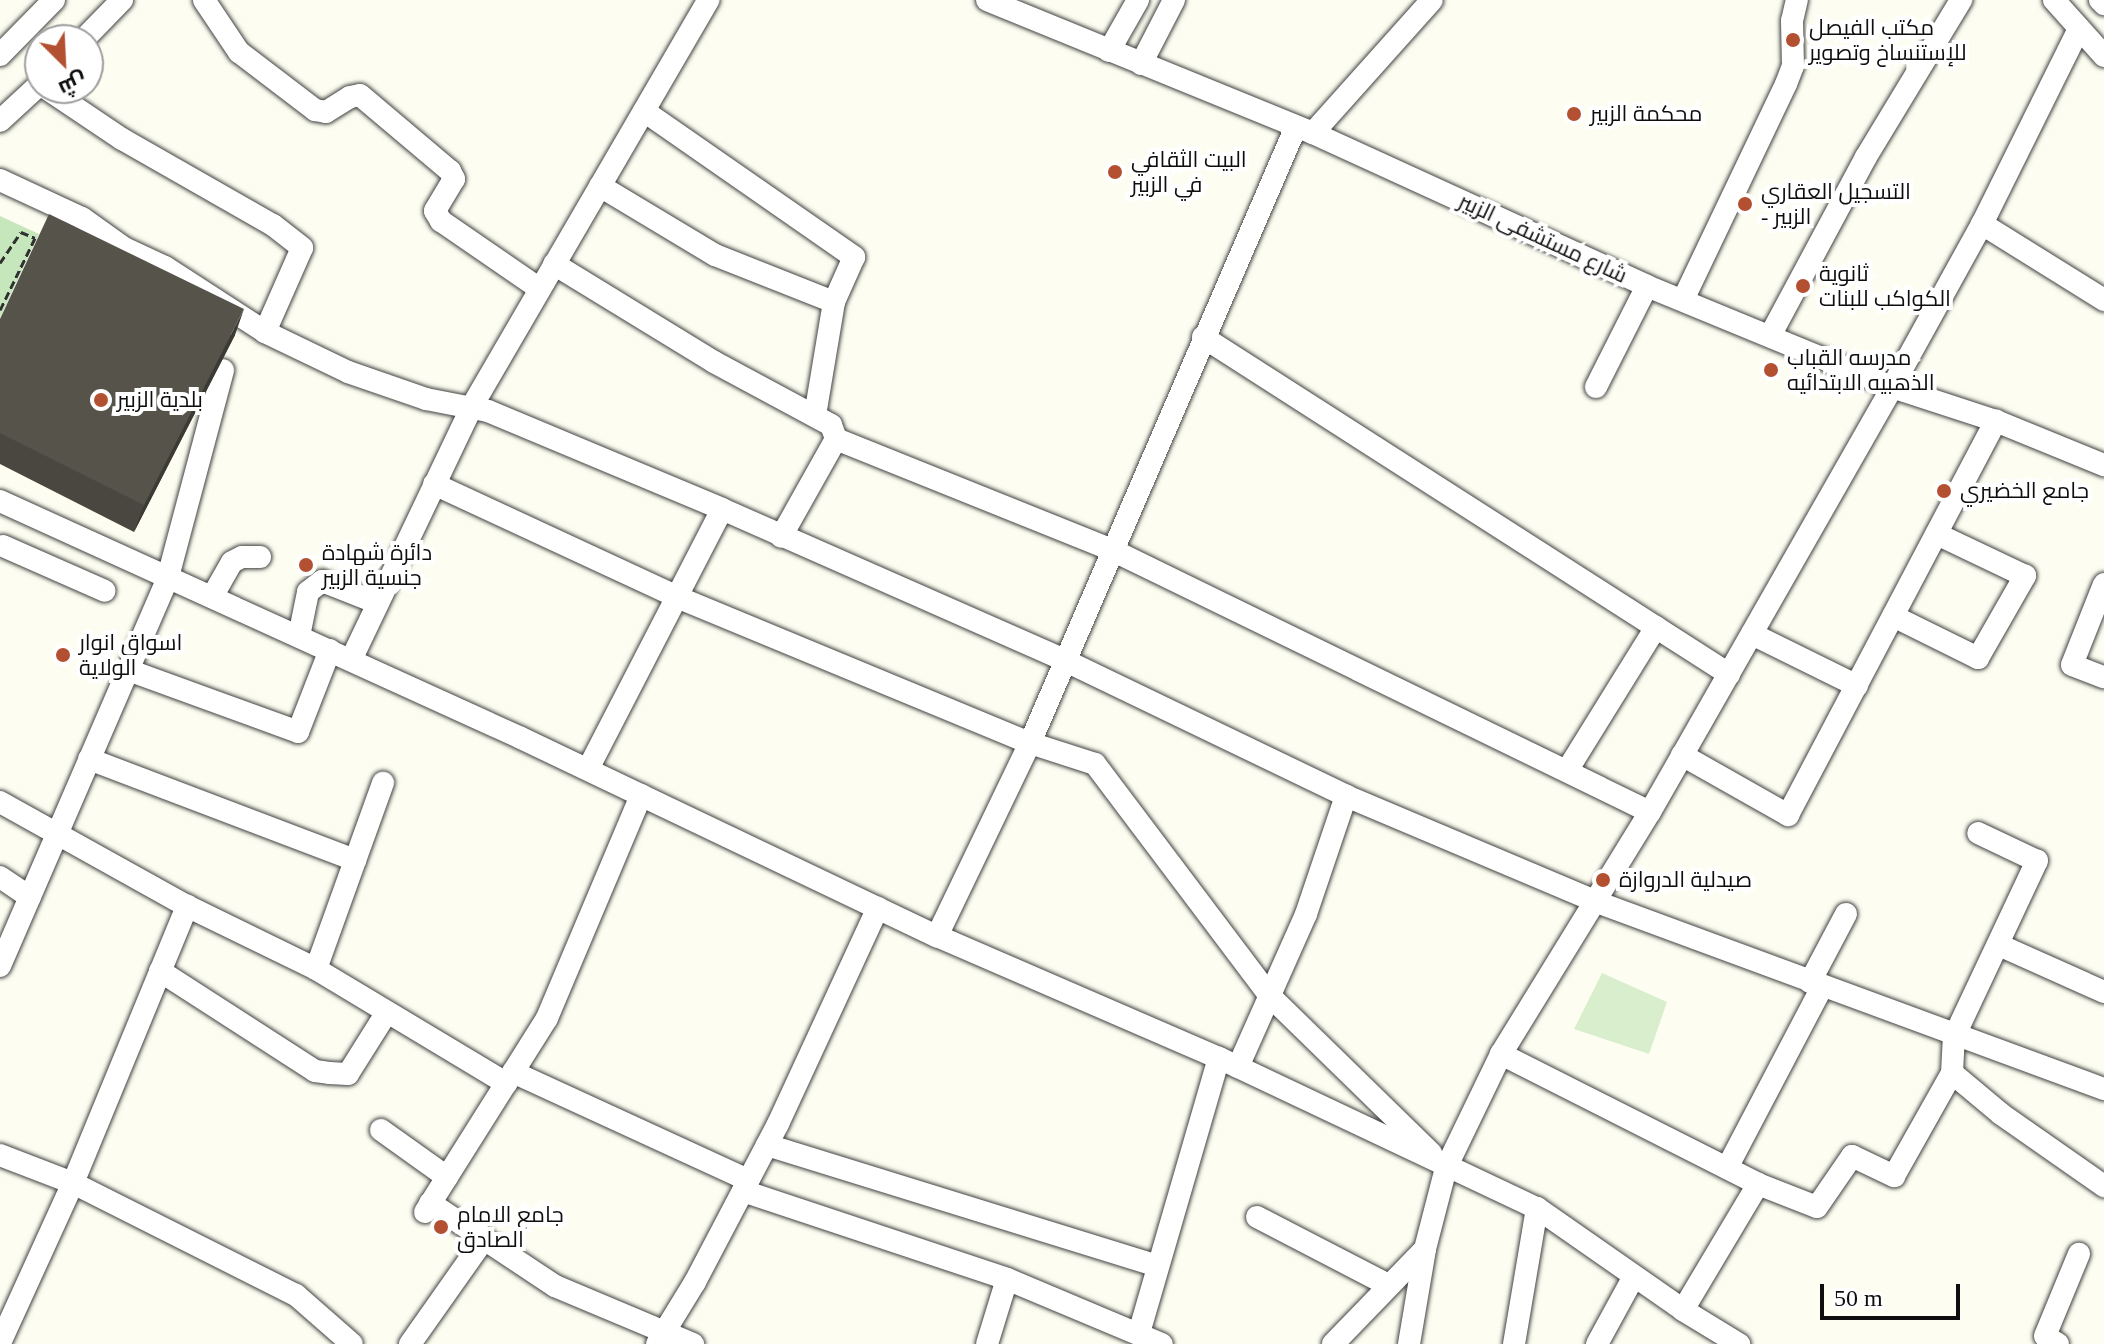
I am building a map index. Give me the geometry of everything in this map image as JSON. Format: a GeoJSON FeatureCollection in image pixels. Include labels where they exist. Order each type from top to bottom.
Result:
{"type":"FeatureCollection","features":[{"type":"Feature","properties":{"kind":"street"},"geometry":{"type":"LineString","coordinates":[[0,55],[54,0]]}},
{"type":"Feature","properties":{"kind":"street"},"geometry":{"type":"LineString","coordinates":[[99,24],[122,0]]}},
{"type":"Feature","properties":{"kind":"street"},"geometry":{"type":"LineString","coordinates":[[204,0],[239,52],[315,110],[326,112],[350,97],[360,95],[450,171],[454,179],[435,211],[441,221],[540,289]]}},
{"type":"Feature","properties":{"kind":"street"},"geometry":{"type":"LineString","coordinates":[[351,660],[471,408],[708,0]]}},
{"type":"Feature","properties":{"kind":"street","name":"شارع مستشفى الزبير"},"geometry":{"type":"LineString","coordinates":[[987,0],[1304,131],[1647,286],[1892,387],[1996,421],[2104,465]]}},
{"type":"Feature","properties":{"kind":"street"},"geometry":{"type":"LineString","coordinates":[[1109,51],[1138,0]]}},
{"type":"Feature","properties":{"kind":"street"},"geometry":{"type":"LineString","coordinates":[[1141,64],[1174,0]]}},
{"type":"Feature","properties":{"kind":"street"},"geometry":{"type":"LineString","coordinates":[[937,936],[1030,743],[1203,337],[1304,131],[1432,0]]}},
{"type":"Feature","properties":{"kind":"street"},"geometry":{"type":"LineString","coordinates":[[1683,300],[1793,66],[1792,21],[1797,0]]}},
{"type":"Feature","properties":{"kind":"street"},"geometry":{"type":"LineString","coordinates":[[1770,336],[1866,157],[1961,0]]}},
{"type":"Feature","properties":{"kind":"street"},"geometry":{"type":"LineString","coordinates":[[2054,0],[2104,56]]}},
{"type":"Feature","properties":{"kind":"street"},"geometry":{"type":"LineString","coordinates":[[1409,1344],[1425,1249],[1446,1168],[1501,1054],[1650,812],[1892,387],[1982,224],[2079,29]]}},
{"type":"Feature","properties":{"kind":"street"},"geometry":{"type":"LineString","coordinates":[[0,121],[24,99]]}},
{"type":"Feature","properties":{"kind":"street"},"geometry":{"type":"LineString","coordinates":[[70,104],[122,139],[273,225],[302,248],[265,332]]}},
{"type":"Feature","properties":{"kind":"street"},"geometry":{"type":"LineString","coordinates":[[644,111],[854,257],[834,302],[815,415]]}},
{"type":"Feature","properties":{"kind":"street"},"geometry":{"type":"LineString","coordinates":[[0,180],[82,218],[124,248],[165,267],[265,332],[348,372],[426,399],[488,411],[722,509],[1064,660],[1346,796],[1594,901],[1954,1037],[2104,1089]]}},
{"type":"Feature","properties":{"kind":"street"},"geometry":{"type":"LineString","coordinates":[[600,186],[715,255],[834,302]]}},
{"type":"Feature","properties":{"kind":"street"},"geometry":{"type":"LineString","coordinates":[[1982,224],[2104,300]]}},
{"type":"Feature","properties":{"kind":"street"},"geometry":{"type":"LineString","coordinates":[[554,264],[714,362],[815,415],[831,425],[836,439],[1112,550],[1568,769],[1650,812]]}},
{"type":"Feature","properties":{"kind":"street"},"geometry":{"type":"LineString","coordinates":[[1596,387],[1647,286]]}},
{"type":"Feature","properties":{"kind":"street"},"geometry":{"type":"LineString","coordinates":[[1203,337],[1729,674]]}},
{"type":"Feature","properties":{"kind":"street"},"geometry":{"type":"LineString","coordinates":[[0,966],[168,577],[223,370]]}},
{"type":"Feature","properties":{"kind":"street"},"geometry":{"type":"LineString","coordinates":[[1682,755],[1788,815],[1996,421]]}},
{"type":"Feature","properties":{"kind":"street"},"geometry":{"type":"LineString","coordinates":[[781,537],[836,439]]}},
{"type":"Feature","properties":{"kind":"street"},"geometry":{"type":"LineString","coordinates":[[434,484],[677,597],[1030,743],[1095,764],[1270,996],[1446,1168]]}},
{"type":"Feature","properties":{"kind":"street"},"geometry":{"type":"LineString","coordinates":[[0,501],[588,769],[937,936],[1229,1063],[1446,1168],[1537,1208],[1729,1341]]}},
{"type":"Feature","properties":{"kind":"street"},"geometry":{"type":"LineString","coordinates":[[588,769],[722,509]]}},
{"type":"Feature","properties":{"kind":"street"},"geometry":{"type":"LineString","coordinates":[[30,514],[1,547],[105,591]]}},
{"type":"Feature","properties":{"kind":"street"},"geometry":{"type":"LineString","coordinates":[[1893,616],[1978,658],[2025,576],[1937,534]]}},
{"type":"Feature","properties":{"kind":"street"},"geometry":{"type":"LineString","coordinates":[[212,597],[232,562],[242,557],[260,557]]}},
{"type":"Feature","properties":{"kind":"street"},"geometry":{"type":"LineString","coordinates":[[299,636],[308,592],[322,581],[378,603]]}},
{"type":"Feature","properties":{"kind":"street"},"geometry":{"type":"LineString","coordinates":[[2104,584],[2072,665],[2104,677]]}},
{"type":"Feature","properties":{"kind":"street"},"geometry":{"type":"LineString","coordinates":[[1568,769],[1656,627]]}},
{"type":"Feature","properties":{"kind":"street"},"geometry":{"type":"LineString","coordinates":[[1752,634],[1857,686]]}},
{"type":"Feature","properties":{"kind":"street"},"geometry":{"type":"LineString","coordinates":[[128,670],[298,732],[330,650]]}},
{"type":"Feature","properties":{"kind":"street"},"geometry":{"type":"LineString","coordinates":[[89,759],[355,860]]}},
{"type":"Feature","properties":{"kind":"street"},"geometry":{"type":"LineString","coordinates":[[316,969],[383,783]]}},
{"type":"Feature","properties":{"kind":"street"},"geometry":{"type":"LineString","coordinates":[[641,795],[547,1018],[428,1208],[484,1239],[555,1286],[661,1338],[693,1344]]}},
{"type":"Feature","properties":{"kind":"street"},"geometry":{"type":"LineString","coordinates":[[1139,1333],[1158,1266],[1229,1063],[1270,996],[1306,914],[1346,796]]}},
{"type":"Feature","properties":{"kind":"street"},"geometry":{"type":"LineString","coordinates":[[0,802],[56,836],[187,906],[316,969],[387,1012],[509,1078],[689,1156],[746,1186],[1007,1279],[1162,1344]]}},
{"type":"Feature","properties":{"kind":"street"},"geometry":{"type":"LineString","coordinates":[[1501,1054],[1758,1184],[1817,1207],[1852,1156],[1894,1176],[1952,1073],[1954,1037],[2037,861],[1978,833]]}},
{"type":"Feature","properties":{"kind":"street"},"geometry":{"type":"LineString","coordinates":[[0,877],[30,897]]}},
{"type":"Feature","properties":{"kind":"street"},"geometry":{"type":"LineString","coordinates":[[0,1343],[73,1183],[187,906]]}},
{"type":"Feature","properties":{"kind":"street"},"geometry":{"type":"LineString","coordinates":[[661,1338],[767,1145],[878,908]]}},
{"type":"Feature","properties":{"kind":"street"},"geometry":{"type":"LineString","coordinates":[[1727,1168],[1816,984],[1846,914]]}},
{"type":"Feature","properties":{"kind":"street"},"geometry":{"type":"LineString","coordinates":[[1999,945],[2104,992]]}},
{"type":"Feature","properties":{"kind":"street"},"geometry":{"type":"LineString","coordinates":[[160,971],[315,1071],[348,1074],[387,1012]]}},
{"type":"Feature","properties":{"kind":"street"},"geometry":{"type":"LineString","coordinates":[[1952,1073],[2001,1114],[2104,1186]]}},
{"type":"Feature","properties":{"kind":"street"},"geometry":{"type":"LineString","coordinates":[[381,1130],[447,1177]]}},
{"type":"Feature","properties":{"kind":"street"},"geometry":{"type":"LineString","coordinates":[[767,1145],[1158,1266]]}},
{"type":"Feature","properties":{"kind":"street"},"geometry":{"type":"LineString","coordinates":[[0,1155],[73,1183],[296,1295],[352,1344]]}},
{"type":"Feature","properties":{"kind":"street"},"geometry":{"type":"LineString","coordinates":[[1683,1310],[1758,1184]]}},
{"type":"Feature","properties":{"kind":"street"},"geometry":{"type":"LineString","coordinates":[[1514,1344],[1537,1208]]}},
{"type":"Feature","properties":{"kind":"street"},"geometry":{"type":"LineString","coordinates":[[1257,1217],[1388,1285]]}},
{"type":"Feature","properties":{"kind":"street"},"geometry":{"type":"LineString","coordinates":[[410,1344],[484,1239]]}},
{"type":"Feature","properties":{"kind":"street"},"geometry":{"type":"LineString","coordinates":[[1333,1344],[1425,1249]]}},
{"type":"Feature","properties":{"kind":"street"},"geometry":{"type":"LineString","coordinates":[[2058,1344],[2045,1336],[2079,1254]]}},
{"type":"Feature","properties":{"kind":"street"},"geometry":{"type":"LineString","coordinates":[[1597,1344],[1634,1276]]}},
{"type":"Feature","properties":{"kind":"street"},"geometry":{"type":"LineString","coordinates":[[987,1344],[1007,1279]]}},
{"type":"Feature","properties":{"kind":"path"},"geometry":{"type":"LineString","coordinates":[[0,263],[21,232],[35,238],[0,310]]}},
{"type":"Feature","properties":{"kind":"path"},"geometry":{"type":"LineString","coordinates":[[0,293],[7,296]]}},
{"type":"Feature","properties":{"kind":"green space"},"geometry":{"type":"Polygon","coordinates":[[[0,216],[39,234],[0,318],[0,216]]]}},
{"type":"Feature","properties":{"kind":"green space"},"geometry":{"type":"Polygon","coordinates":[[[1602,973],[1667,1002],[1649,1054],[1574,1029],[1602,973]]]}},
{"type":"Feature","properties":{"kind":"building","name":"بلدية الزبير"},"geometry":{"type":"Polygon","coordinates":[[[49,214],[244,309],[144,505],[0,433],[0,319],[49,214]]]}},
{"type":"Feature","properties":{"kind":"place","name":"مكتب الفيصل للإستنساخ وتصوير"},"geometry":{"type":"Point","coordinates":[1793,40]}},
{"type":"Feature","properties":{"kind":"place","name":"محكمة الزبير"},"geometry":{"type":"Point","coordinates":[1574,114]}},
{"type":"Feature","properties":{"kind":"place","name":"البيت الثقافي في الزبير"},"geometry":{"type":"Point","coordinates":[1115,172]}},
{"type":"Feature","properties":{"kind":"place","name":"التسجيل العقاري - الزبير"},"geometry":{"type":"Point","coordinates":[1745,204]}},
{"type":"Feature","properties":{"kind":"place","name":"ثانوية الكواكب للبنات"},"geometry":{"type":"Point","coordinates":[1803,286]}},
{"type":"Feature","properties":{"kind":"place","name":"مدرسه القباب الذهبيه الابتدائيه"},"geometry":{"type":"Point","coordinates":[1771,370]}},
{"type":"Feature","properties":{"kind":"place","name":"بلدية الزبير"},"geometry":{"type":"Point","coordinates":[101,400]}},
{"type":"Feature","properties":{"kind":"place","name":"جامع الخضيري"},"geometry":{"type":"Point","coordinates":[1944,491]}},
{"type":"Feature","properties":{"kind":"place","name":"دائرة شهادة جنسية الزبير"},"geometry":{"type":"Point","coordinates":[306,565]}},
{"type":"Feature","properties":{"kind":"place","name":"اسواق انوار الولاية"},"geometry":{"type":"Point","coordinates":[63,655]}},
{"type":"Feature","properties":{"kind":"place","name":"صيدلية الدروازة"},"geometry":{"type":"Point","coordinates":[1603,880]}},
{"type":"Feature","properties":{"kind":"place","name":"جامع الامام الصادق"},"geometry":{"type":"Point","coordinates":[441,1227]}}]}
